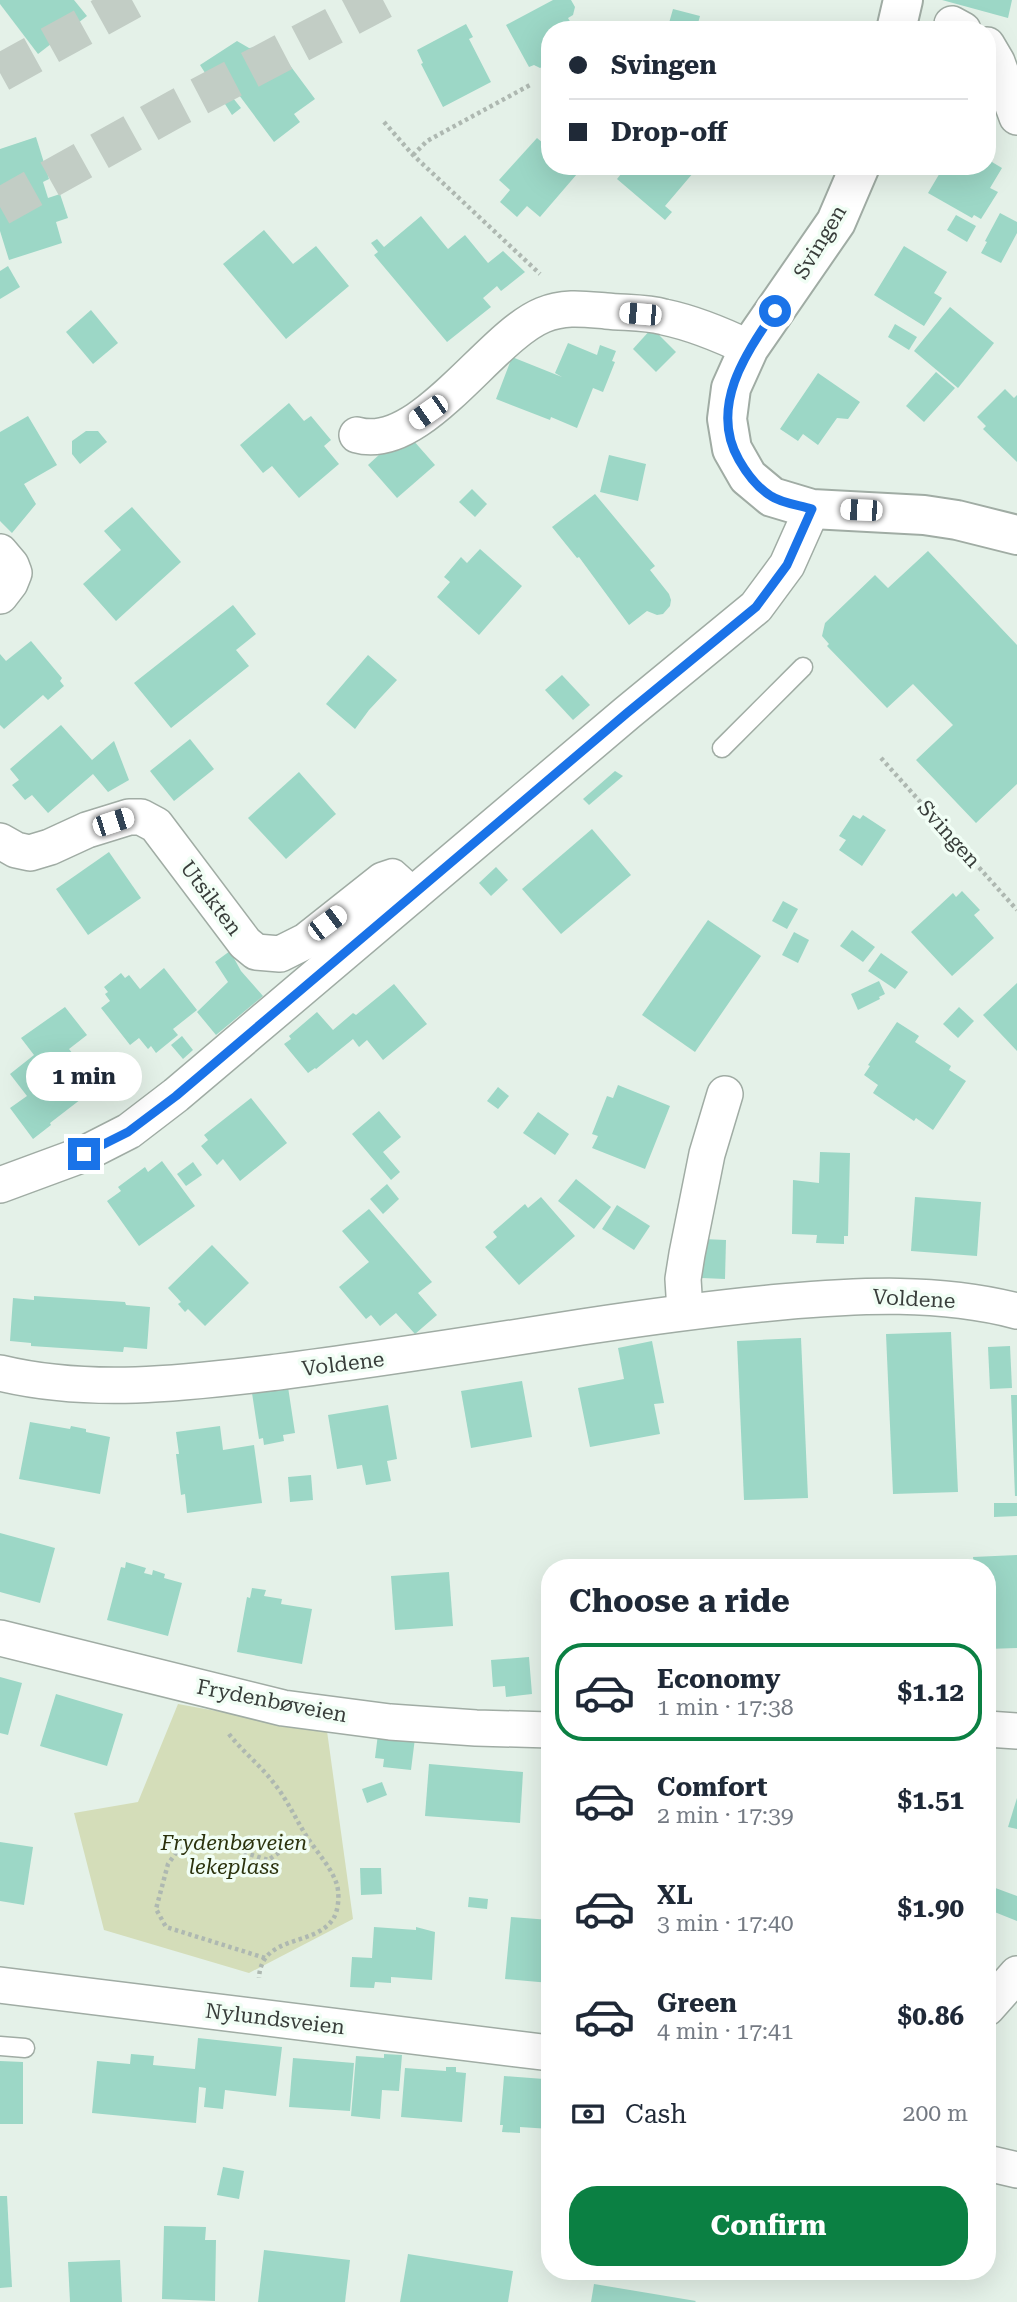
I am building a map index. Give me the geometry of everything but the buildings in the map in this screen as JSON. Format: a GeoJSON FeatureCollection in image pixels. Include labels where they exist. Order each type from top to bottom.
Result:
{"type":"FeatureCollection","features":[{"type":"Feature","properties":{"kind":"main road"},"geometry":{"type":"LineString","coordinates":[[898,21],[903,0]]}},
{"type":"Feature","properties":{"kind":"main road","name":"Svingen"},"geometry":{"type":"LineString","coordinates":[[856,175],[836,222],[749,348],[732,388],[727,419],[732,449],[748,477],[772,498],[812,509],[924,515],[957,520],[1017,536]]}},
{"type":"Feature","properties":{"kind":"street"},"geometry":{"type":"LineString","coordinates":[[996,59],[1017,117]]}},
{"type":"Feature","properties":{"kind":"street"},"geometry":{"type":"LineString","coordinates":[[357,435],[369,438],[383,436],[415,420],[440,403],[521,328],[541,315],[572,308],[663,316],[719,334],[749,348]]}},
{"type":"Feature","properties":{"kind":"street"},"geometry":{"type":"LineString","coordinates":[[0,1185],[84,1154],[128,1132],[176,1096],[756,607],[787,565],[812,509]]}},
{"type":"Feature","properties":{"kind":"street"},"geometry":{"type":"LineString","coordinates":[[0,552],[14,573],[0,596]]}},
{"type":"Feature","properties":{"kind":"street","name":"Utsikten"},"geometry":{"type":"LineString","coordinates":[[0,841],[16,850],[30,853],[87,830],[129,817],[141,817],[156,825],[238,936],[256,952],[280,954],[306,941],[383,880],[392,877],[412,895]]}},
{"type":"Feature","properties":{"kind":"street"},"geometry":{"type":"LineString","coordinates":[[685,1311],[684,1279],[687,1254],[707,1154],[725,1094]]}},
{"type":"Feature","properties":{"kind":"street","name":"Voldene"},"geometry":{"type":"LineString","coordinates":[[0,1373],[31,1380],[120,1386],[195,1382],[389,1358],[685,1311],[848,1296],[906,1296],[976,1302],[1017,1311]]}},
{"type":"Feature","properties":{"kind":"street","name":"Frydenbøveien"},"geometry":{"type":"LineString","coordinates":[[0,1638],[283,1708],[390,1722],[541,1730]]}},
{"type":"Feature","properties":{"kind":"street"},"geometry":{"type":"LineString","coordinates":[[996,1730],[1017,1731]]}},
{"type":"Feature","properties":{"kind":"street"},"geometry":{"type":"LineString","coordinates":[[996,1998],[1017,1974]]}},
{"type":"Feature","properties":{"kind":"street","name":"Nylundsveien"},"geometry":{"type":"LineString","coordinates":[[0,1984],[541,2052]]}},
{"type":"Feature","properties":{"kind":"street"},"geometry":{"type":"LineString","coordinates":[[996,2165],[1017,2170]]}},
{"type":"Feature","properties":{"kind":"lane"},"geometry":{"type":"LineString","coordinates":[[722,748],[803,667]]}},
{"type":"Feature","properties":{"kind":"lane"},"geometry":{"type":"LineString","coordinates":[[0,2046],[25,2048]]}},
{"type":"Feature","properties":{"kind":"path"},"geometry":{"type":"LineString","coordinates":[[413,155],[427,141],[530,85]]}},
{"type":"Feature","properties":{"kind":"path"},"geometry":{"type":"LineString","coordinates":[[383,122],[413,155],[545,278],[572,308]]}},
{"type":"Feature","properties":{"kind":"path","name":"Svingen"},"geometry":{"type":"LineString","coordinates":[[881,758],[1017,910]]}},
{"type":"Feature","properties":{"kind":"path"},"geometry":{"type":"LineString","coordinates":[[219,1693],[215,1716],[236,1744],[271,1780],[336,1881],[338,1905],[335,1916],[320,1931],[281,1946],[265,1958],[258,1978],[266,1977]]}},
{"type":"Feature","properties":{"kind":"path"},"geometry":{"type":"LineString","coordinates":[[265,1958],[166,1927],[156,1909],[168,1864],[184,1842],[230,1847],[268,1860],[306,1835]]}},
{"type":"Feature","properties":{"kind":"green space","name":"Frydenbøveien lekeplass"},"geometry":{"type":"Polygon","coordinates":[[[178,1704],[327,1731],[353,1919],[249,1973],[104,1930],[74,1813],[138,1802],[178,1704]]]}},
{"type":"Feature","properties":{"kind":"tunnel"},"geometry":{"type":"LineString","coordinates":[[0,73],[132,0]]}},
{"type":"Feature","properties":{"kind":"tunnel"},"geometry":{"type":"LineString","coordinates":[[0,207],[177,108],[383,0]]}},
{"type":"Feature","properties":{"kind":"route"},"geometry":{"type":"LineString","coordinates":[[84,1154],[128,1132],[176,1096],[627,713],[756,607],[787,565],[812,509],[772,498],[748,477],[732,449],[727,419],[732,388],[749,348],[775,311]]}}]}
